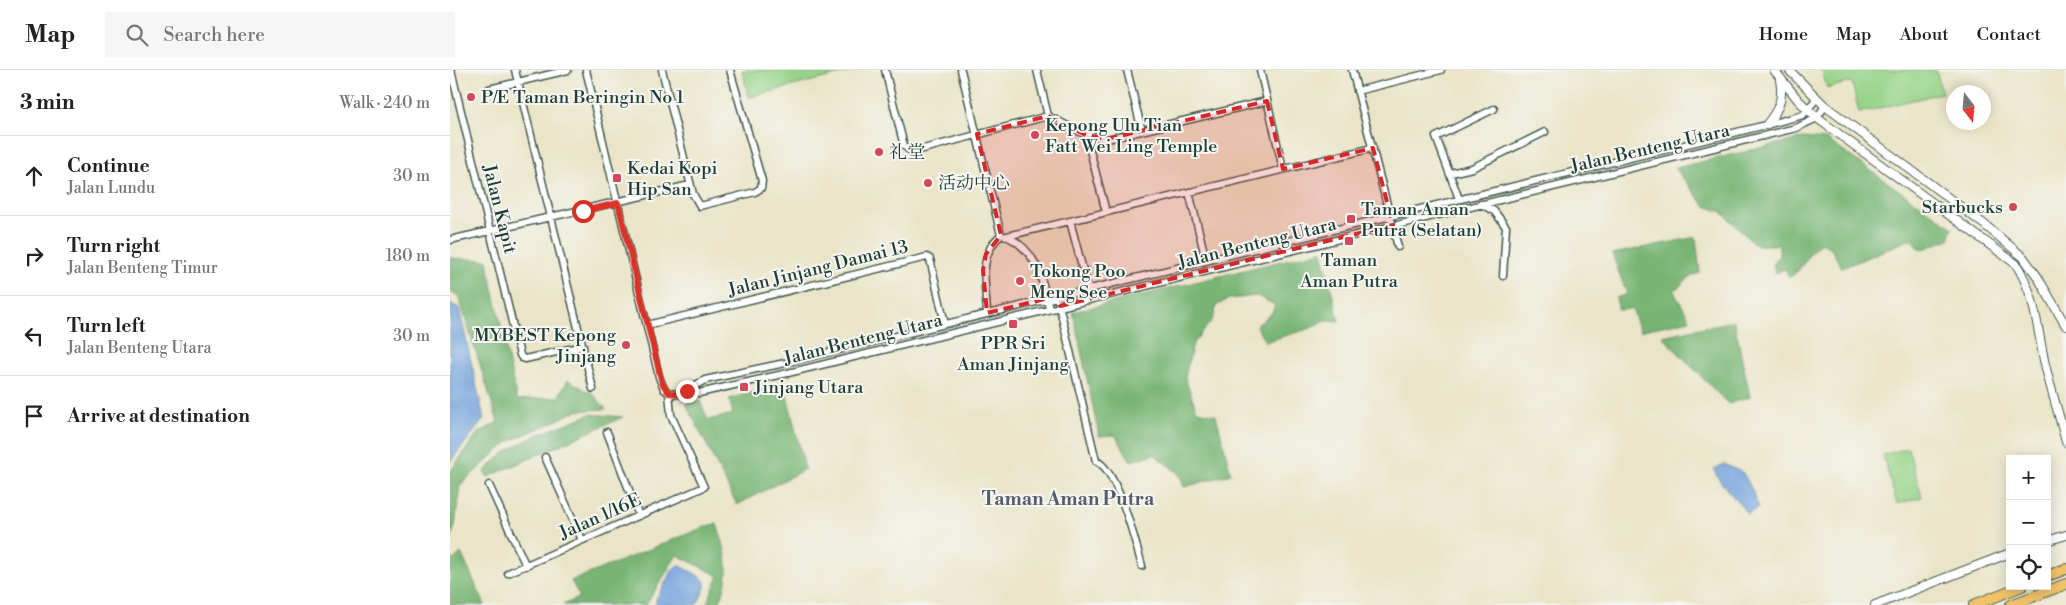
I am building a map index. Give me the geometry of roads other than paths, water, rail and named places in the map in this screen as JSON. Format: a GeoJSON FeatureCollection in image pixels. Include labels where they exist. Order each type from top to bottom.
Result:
{"type":"FeatureCollection","features":[{"type":"Feature","properties":{"kind":"highway"},"geometry":{"type":"LineString","coordinates":[[2051,575],[2066,569]]}},
{"type":"Feature","properties":{"kind":"highway"},"geometry":{"type":"LineString","coordinates":[[2011,605],[2066,584]]}},
{"type":"Feature","properties":{"kind":"highway"},"geometry":{"type":"LineString","coordinates":[[1974,605],[2012,590]]}},
{"type":"Feature","properties":{"kind":"street","name":"Jalan Kapit"},"geometry":{"type":"LineString","coordinates":[[451,70],[453,92],[520,354],[525,359],[583,346]]}},
{"type":"Feature","properties":{"kind":"street"},"geometry":{"type":"LineString","coordinates":[[514,70],[593,389]]}},
{"type":"Feature","properties":{"kind":"street"},"geometry":{"type":"LineString","coordinates":[[488,89],[568,70]]}},
{"type":"Feature","properties":{"kind":"street"},"geometry":{"type":"LineString","coordinates":[[586,70],[659,377],[664,389],[669,393]]}},
{"type":"Feature","properties":{"kind":"street"},"geometry":{"type":"LineString","coordinates":[[662,70],[690,185],[700,206],[755,192],[761,188],[762,181],[730,70]]}},
{"type":"Feature","properties":{"kind":"street"},"geometry":{"type":"LineString","coordinates":[[884,70],[904,146],[912,152],[1048,116],[1086,135],[1107,139],[1267,101]]}},
{"type":"Feature","properties":{"kind":"street"},"geometry":{"type":"LineString","coordinates":[[961,70],[1004,235],[1016,241],[1027,250],[1036,262],[1050,308]]}},
{"type":"Feature","properties":{"kind":"street"},"geometry":{"type":"LineString","coordinates":[[1037,70],[1048,116]]}},
{"type":"Feature","properties":{"kind":"street"},"geometry":{"type":"LineString","coordinates":[[1127,70],[1142,132]]}},
{"type":"Feature","properties":{"kind":"street"},"geometry":{"type":"LineString","coordinates":[[1260,70],[1283,169]]}},
{"type":"Feature","properties":{"kind":"street"},"geometry":{"type":"LineString","coordinates":[[1352,70],[1398,247]]}},
{"type":"Feature","properties":{"kind":"street"},"geometry":{"type":"LineString","coordinates":[[1357,91],[1441,70]]}},
{"type":"Feature","properties":{"kind":"street"},"geometry":{"type":"LineString","coordinates":[[1774,70],[1780,79],[1817,118],[2016,264],[2028,287],[2034,304],[2044,360],[2066,442]]}},
{"type":"Feature","properties":{"kind":"street"},"geometry":{"type":"LineString","coordinates":[[1789,70],[1825,106],[1985,225],[2023,257],[2037,276],[2066,326]]}},
{"type":"Feature","properties":{"kind":"street"},"geometry":{"type":"LineString","coordinates":[[1766,125],[1779,107],[1782,98],[1780,79]]}},
{"type":"Feature","properties":{"kind":"street","name":"Jalan Benteng Utara"},"geometry":{"type":"LineString","coordinates":[[669,393],[679,394],[687,391],[695,384],[706,380],[785,363],[1796,118],[1803,115],[1817,98]]}},
{"type":"Feature","properties":{"kind":"street"},"geometry":{"type":"LineString","coordinates":[[1817,118],[1825,106]]}},
{"type":"Feature","properties":{"kind":"street"},"geometry":{"type":"LineString","coordinates":[[1459,199],[1436,137],[1494,109]]}},
{"type":"Feature","properties":{"kind":"street","name":"Jalan Benteng Utara"},"geometry":{"type":"LineString","coordinates":[[687,391],[699,393],[788,373],[1796,128],[1817,118]]}},
{"type":"Feature","properties":{"kind":"street"},"geometry":{"type":"LineString","coordinates":[[1450,174],[1472,168],[1545,132]]}},
{"type":"Feature","properties":{"kind":"street"},"geometry":{"type":"LineString","coordinates":[[1086,135],[1106,212]]}},
{"type":"Feature","properties":{"kind":"street"},"geometry":{"type":"LineString","coordinates":[[986,313],[984,270],[986,254],[993,241],[1004,235],[1070,221],[1373,148]]}},
{"type":"Feature","properties":{"kind":"street"},"geometry":{"type":"LineString","coordinates":[[450,240],[690,185]]}},
{"type":"Feature","properties":{"kind":"street"},"geometry":{"type":"LineString","coordinates":[[1189,192],[1206,260]]}},
{"type":"Feature","properties":{"kind":"street"},"geometry":{"type":"LineString","coordinates":[[1480,204],[1489,207],[1506,227],[1503,276]]}},
{"type":"Feature","properties":{"kind":"street"},"geometry":{"type":"LineString","coordinates":[[1070,221],[1088,289]]}},
{"type":"Feature","properties":{"kind":"street"},"geometry":{"type":"LineString","coordinates":[[1323,232],[1325,242]]}},
{"type":"Feature","properties":{"kind":"street","name":"Jalan Jinjang Damai 13"},"geometry":{"type":"LineString","coordinates":[[647,325],[927,257],[930,259],[945,324]]}},
{"type":"Feature","properties":{"kind":"street"},"geometry":{"type":"LineString","coordinates":[[1058,296],[1096,461],[1106,467],[1114,484],[1127,517],[1142,566]]}},
{"type":"Feature","properties":{"kind":"street","name":"Jalan 1/16E"},"geometry":{"type":"LineString","coordinates":[[508,573],[704,487],[670,415],[669,393]]}},
{"type":"Feature","properties":{"kind":"street"},"geometry":{"type":"LineString","coordinates":[[607,432],[639,516]]}},
{"type":"Feature","properties":{"kind":"street"},"geometry":{"type":"LineString","coordinates":[[545,457],[582,540]]}},
{"type":"Feature","properties":{"kind":"street"},"geometry":{"type":"LineString","coordinates":[[489,485],[526,566]]}},
{"type":"Feature","properties":{"kind":"street"},"geometry":{"type":"LineString","coordinates":[[2051,540],[2066,535]]}},
{"type":"Feature","properties":{"kind":"street"},"geometry":{"type":"LineString","coordinates":[[1874,605],[2006,555]]}},
{"type":"Feature","properties":{"kind":"water"},"geometry":{"type":"Polygon","coordinates":[[[450,303],[459,308],[484,419],[450,462],[450,303]]]}},
{"type":"Feature","properties":{"kind":"water"},"geometry":{"type":"Polygon","coordinates":[[[1724,464],[1743,473],[1752,490],[1758,508],[1747,514],[1724,486],[1714,469],[1724,464]]]}},
{"type":"Feature","properties":{"kind":"water"},"geometry":{"type":"Polygon","coordinates":[[[676,566],[681,566],[701,577],[705,584],[701,596],[696,605],[656,605],[656,599],[676,566]]]}},
{"type":"Feature","properties":{"kind":"place","name":"P/E Taman Beringin No 1"},"geometry":{"type":"Point","coordinates":[471,97]}},
{"type":"Feature","properties":{"kind":"place","name":"Kepong Ulu Tian Fatt Wei Ling Temple"},"geometry":{"type":"Point","coordinates":[1035,135]}},
{"type":"Feature","properties":{"kind":"place","name":"礼堂"},"geometry":{"type":"Point","coordinates":[879,152]}},
{"type":"Feature","properties":{"kind":"place","name":"Kedai Kopi Hip San"},"geometry":{"type":"Point","coordinates":[617,178]}},
{"type":"Feature","properties":{"kind":"place","name":"活动中心"},"geometry":{"type":"Point","coordinates":[928,183]}},
{"type":"Feature","properties":{"kind":"place","name":"Starbucks"},"geometry":{"type":"Point","coordinates":[2013,207]}},
{"type":"Feature","properties":{"kind":"place","name":"Taman Aman Putra (Selatan)"},"geometry":{"type":"Point","coordinates":[1351,219]}},
{"type":"Feature","properties":{"kind":"place","name":"Taman Aman Putra"},"geometry":{"type":"Point","coordinates":[1349,241]}},
{"type":"Feature","properties":{"kind":"place","name":"Tokong Poo Meng See"},"geometry":{"type":"Point","coordinates":[1020,281]}},
{"type":"Feature","properties":{"kind":"place","name":"PPR Sri Aman Jinjang"},"geometry":{"type":"Point","coordinates":[1013,324]}},
{"type":"Feature","properties":{"kind":"place","name":"MYBEST Kepong Jinjang"},"geometry":{"type":"Point","coordinates":[626,345]}},
{"type":"Feature","properties":{"kind":"place","name":"Jinjang Utara"},"geometry":{"type":"Point","coordinates":[744,387]}},
{"type":"Feature","properties":{"kind":"district","name":"Taman Aman Putra"},"geometry":{"type":"Point","coordinates":[1068,498]}}]}
